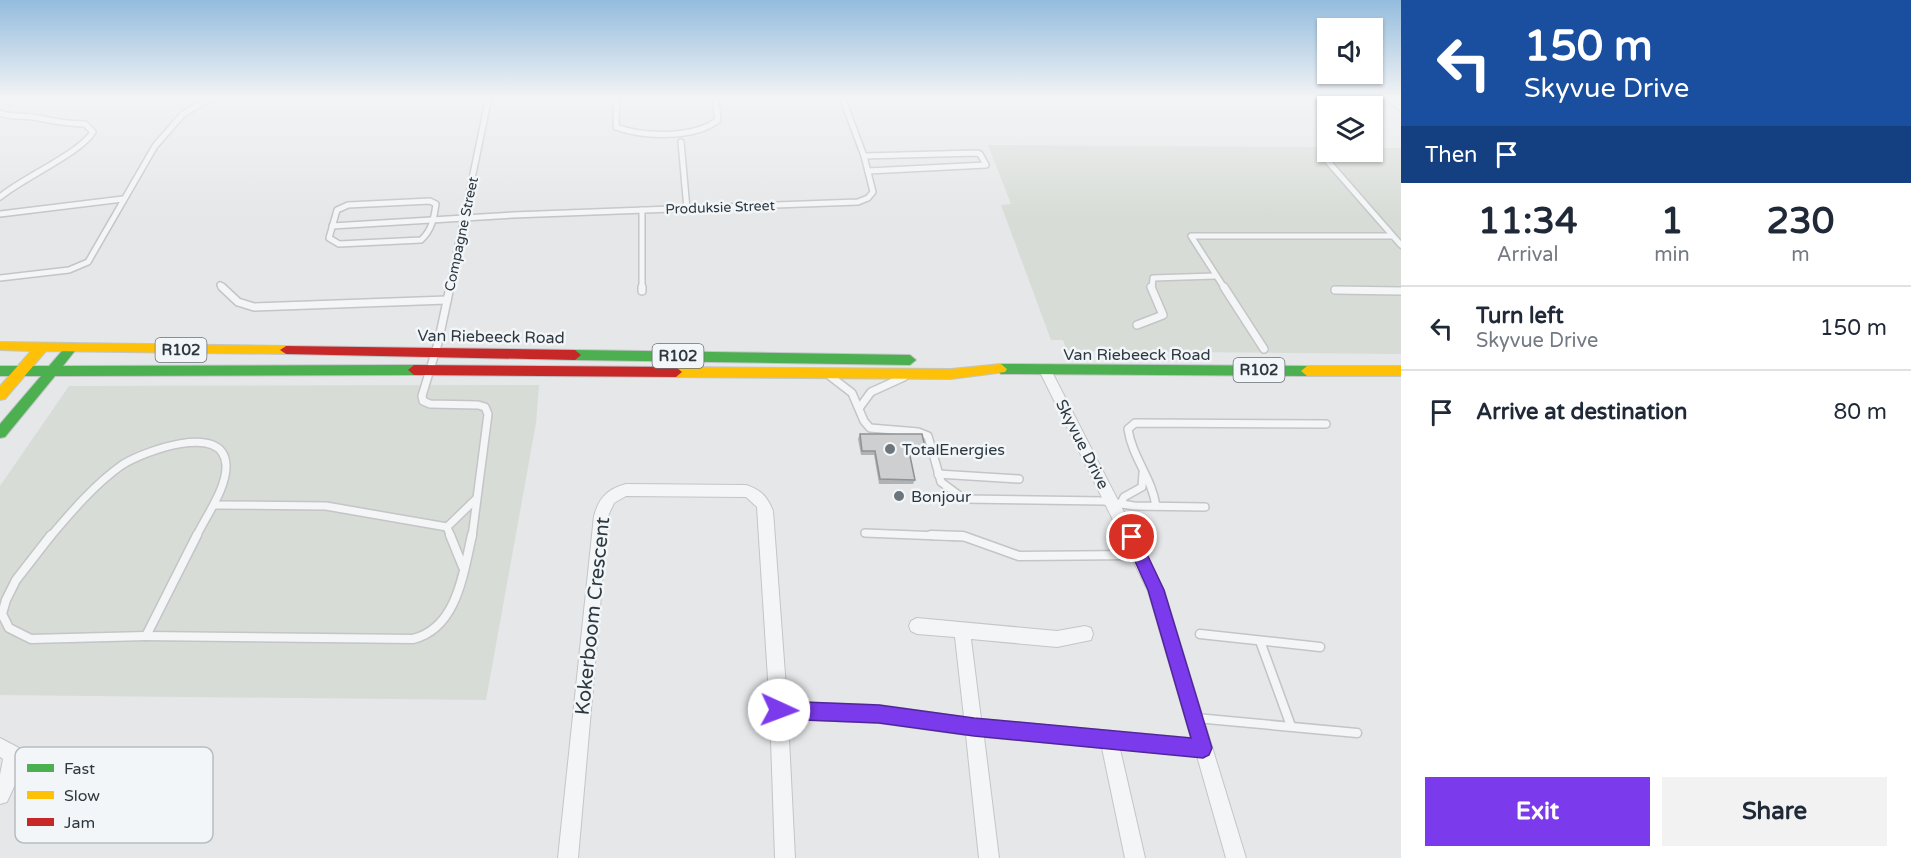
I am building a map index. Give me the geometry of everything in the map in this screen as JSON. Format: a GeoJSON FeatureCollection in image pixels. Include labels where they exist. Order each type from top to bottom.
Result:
{"type":"FeatureCollection","features":[{"type":"Feature","properties":{"kind":"main road","name":"Van Riebeeck Road"},"geometry":{"type":"LineString","coordinates":[[0,346],[949,360],[981,369]]}},
{"type":"Feature","properties":{"kind":"main road"},"geometry":{"type":"LineString","coordinates":[[0,395],[42,347]]}},
{"type":"Feature","properties":{"kind":"main road"},"geometry":{"type":"LineString","coordinates":[[0,433],[72,347]]}},
{"type":"Feature","properties":{"kind":"main road","name":"Van Riebeeck Road"},"geometry":{"type":"LineString","coordinates":[[0,371],[430,370],[951,374],[981,369],[1401,370]]}},
{"type":"Feature","properties":{"kind":"street","name":"Skyvue Drive"},"geometry":{"type":"LineString","coordinates":[[1045,370],[1117,503],[1156,590],[1236,858]]}},
{"type":"Feature","properties":{"kind":"street","name":"Kokerboom Crescent"},"geometry":{"type":"LineString","coordinates":[[568,858],[601,516],[608,498],[615,492],[746,491],[759,497],[766,511],[779,710],[785,858]]}},
{"type":"Feature","properties":{"kind":"street"},"geometry":{"type":"LineString","coordinates":[[917,626],[1057,639],[1085,634]]}},
{"type":"Feature","properties":{"kind":"street"},"geometry":{"type":"LineString","coordinates":[[962,630],[989,858]]}},
{"type":"Feature","properties":{"kind":"street"},"geometry":{"type":"LineString","coordinates":[[779,710],[879,714],[974,727],[1203,748]]}},
{"type":"Feature","properties":{"kind":"street"},"geometry":{"type":"LineString","coordinates":[[1108,740],[1135,858]]}},
{"type":"Feature","properties":{"kind":"street"},"geometry":{"type":"LineString","coordinates":[[0,747],[13,754],[14,762],[0,795]]}},
{"type":"Feature","properties":{"kind":"lane"},"geometry":{"type":"LineString","coordinates":[[0,197],[18,182],[81,145],[90,137]]}},
{"type":"Feature","properties":{"kind":"lane"},"geometry":{"type":"LineString","coordinates":[[0,278],[69,270],[84,265],[92,257],[123,199],[162,137]]}},
{"type":"Feature","properties":{"kind":"lane","name":"Compagne Street"},"geometry":{"type":"LineString","coordinates":[[475,500],[488,414],[485,407],[475,403],[434,405],[423,401],[423,389],[435,352],[447,300],[480,137]]}},
{"type":"Feature","properties":{"kind":"lane","name":"Produksie Street"},"geometry":{"type":"LineString","coordinates":[[332,226],[434,219],[858,202],[868,198],[873,192],[857,137]]}},
{"type":"Feature","properties":{"kind":"lane"},"geometry":{"type":"LineString","coordinates":[[681,142],[687,209]]}},
{"type":"Feature","properties":{"kind":"lane"},"geometry":{"type":"LineString","coordinates":[[864,156],[976,153],[980,154],[986,165],[868,171]]}},
{"type":"Feature","properties":{"kind":"lane"},"geometry":{"type":"LineString","coordinates":[[1328,162],[1401,245]]}},
{"type":"Feature","properties":{"kind":"lane"},"geometry":{"type":"LineString","coordinates":[[0,214],[123,199]]}},
{"type":"Feature","properties":{"kind":"lane"},"geometry":{"type":"LineString","coordinates":[[430,201],[436,204],[434,219],[427,236],[417,241],[339,244],[329,238],[337,210],[351,204],[430,201]]}},
{"type":"Feature","properties":{"kind":"lane"},"geometry":{"type":"LineString","coordinates":[[642,210],[642,291]]}},
{"type":"Feature","properties":{"kind":"lane"},"geometry":{"type":"LineString","coordinates":[[1264,349],[1192,240],[1193,235],[1392,236]]}},
{"type":"Feature","properties":{"kind":"lane"},"geometry":{"type":"LineString","coordinates":[[1137,325],[1158,319],[1162,315],[1151,286],[1154,278],[1215,276]]}},
{"type":"Feature","properties":{"kind":"lane"},"geometry":{"type":"LineString","coordinates":[[220,285],[238,302],[254,307],[447,300]]}},
{"type":"Feature","properties":{"kind":"lane"},"geometry":{"type":"LineString","coordinates":[[1335,290],[1401,291]]}},
{"type":"Feature","properties":{"kind":"lane"},"geometry":{"type":"LineString","coordinates":[[825,374],[842,383],[860,407],[861,419],[870,428],[918,432],[928,436],[938,474],[946,489],[964,498],[974,501],[1205,507]]}},
{"type":"Feature","properties":{"kind":"lane"},"geometry":{"type":"LineString","coordinates":[[860,407],[871,392],[911,374]]}},
{"type":"Feature","properties":{"kind":"lane"},"geometry":{"type":"LineString","coordinates":[[1156,506],[1154,487],[1143,473],[1129,439],[1128,429],[1135,423],[1326,424]]}},
{"type":"Feature","properties":{"kind":"lane"},"geometry":{"type":"LineString","coordinates":[[146,636],[214,505],[224,483],[226,464],[218,446],[208,442],[192,441],[145,453],[105,478],[28,561],[12,582],[2,602],[2,615],[6,626],[15,634],[31,639],[146,636],[413,639],[425,636],[438,628],[453,606],[472,536],[475,500]]}},
{"type":"Feature","properties":{"kind":"lane"},"geometry":{"type":"LineString","coordinates":[[1117,503],[1142,487],[1143,473]]}},
{"type":"Feature","properties":{"kind":"lane"},"geometry":{"type":"LineString","coordinates":[[938,474],[1019,479]]}},
{"type":"Feature","properties":{"kind":"lane"},"geometry":{"type":"LineString","coordinates":[[447,527],[475,500]]}},
{"type":"Feature","properties":{"kind":"lane"},"geometry":{"type":"LineString","coordinates":[[214,505],[326,506],[447,527]]}},
{"type":"Feature","properties":{"kind":"lane"},"geometry":{"type":"LineString","coordinates":[[447,527],[463,567]]}},
{"type":"Feature","properties":{"kind":"lane"},"geometry":{"type":"LineString","coordinates":[[866,533],[963,536],[983,541],[1019,556],[1141,555]]}},
{"type":"Feature","properties":{"kind":"lane"},"geometry":{"type":"LineString","coordinates":[[1200,634],[1320,647]]}},
{"type":"Feature","properties":{"kind":"lane"},"geometry":{"type":"LineString","coordinates":[[1260,641],[1291,726]]}},
{"type":"Feature","properties":{"kind":"lane"},"geometry":{"type":"LineString","coordinates":[[1194,717],[1357,733]]}},
{"type":"Feature","properties":{"kind":"shaded area"},"geometry":{"type":"Polygon","coordinates":[[[988,145],[1317,147],[1317,162],[1383,162],[1383,148],[1401,148],[1401,354],[1067,351],[1063,340],[1051,340],[1001,205],[1011,204],[988,145]]]}},
{"type":"Feature","properties":{"kind":"shaded area"},"geometry":{"type":"Polygon","coordinates":[[[539,385],[536,423],[486,700],[0,695],[0,486],[69,386],[539,385]]]}},
{"type":"Feature","properties":{"kind":"building"},"geometry":{"type":"Polygon","coordinates":[[[860,434],[922,434],[926,451],[909,451],[915,480],[880,479],[875,451],[862,451],[860,434]]]}},
{"type":"Feature","properties":{"kind":"traffic: fast"},"geometry":{"type":"LineString","coordinates":[[0,433],[72,347]]}},
{"type":"Feature","properties":{"kind":"traffic: fast"},"geometry":{"type":"LineString","coordinates":[[575,355],[910,360]]}},
{"type":"Feature","properties":{"kind":"traffic: fast"},"geometry":{"type":"LineString","coordinates":[[1001,369],[1307,371]]}},
{"type":"Feature","properties":{"kind":"traffic: fast"},"geometry":{"type":"LineString","coordinates":[[0,371],[414,370]]}},
{"type":"Feature","properties":{"kind":"traffic: slow"},"geometry":{"type":"LineString","coordinates":[[0,346],[286,350]]}},
{"type":"Feature","properties":{"kind":"traffic: slow"},"geometry":{"type":"LineString","coordinates":[[0,395],[42,347]]}},
{"type":"Feature","properties":{"kind":"traffic: slow"},"geometry":{"type":"LineString","coordinates":[[676,372],[951,374],[1001,369]]}},
{"type":"Feature","properties":{"kind":"traffic: slow"},"geometry":{"type":"LineString","coordinates":[[1307,371],[1401,371]]}},
{"type":"Feature","properties":{"kind":"traffic: jam"},"geometry":{"type":"LineString","coordinates":[[286,350],[575,355]]}},
{"type":"Feature","properties":{"kind":"traffic: jam"},"geometry":{"type":"LineString","coordinates":[[414,370],[676,372]]}},
{"type":"Feature","properties":{"kind":"place","name":"TotalEnergies"},"geometry":{"type":"Point","coordinates":[890,449]}},
{"type":"Feature","properties":{"kind":"place","name":"Bonjour"},"geometry":{"type":"Point","coordinates":[899,496]}},
{"type":"Feature","properties":{"kind":"route"},"geometry":{"type":"LineString","coordinates":[[779,710],[879,714],[974,727],[1203,748],[1156,590],[1132,537]]}}]}
